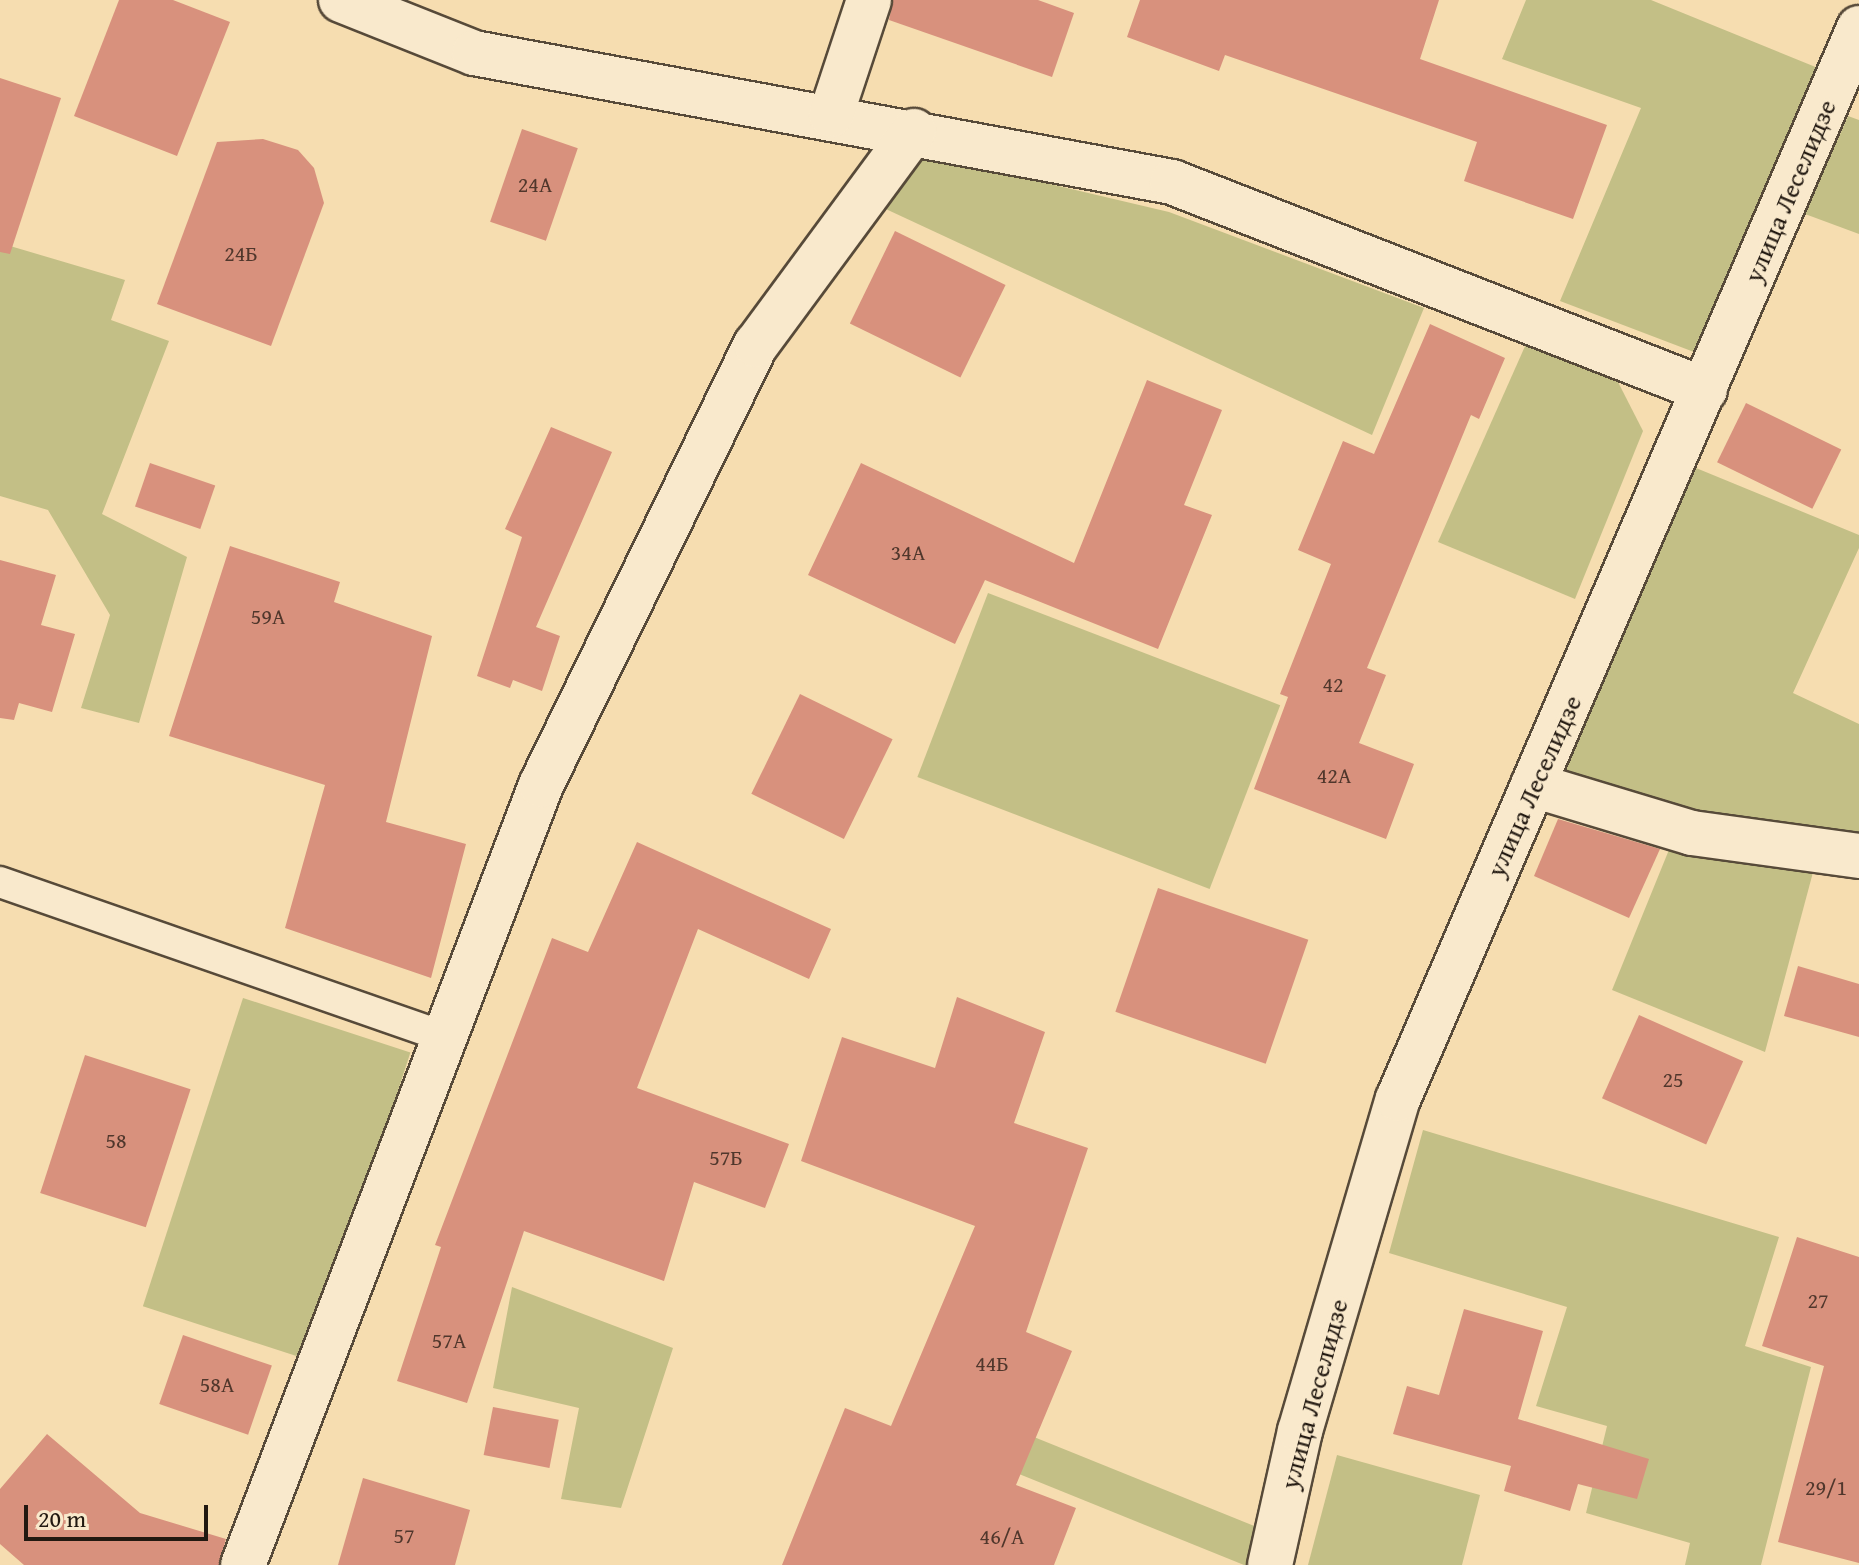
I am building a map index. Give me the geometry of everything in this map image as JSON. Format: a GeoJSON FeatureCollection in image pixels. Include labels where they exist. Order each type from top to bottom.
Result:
{"type":"FeatureCollection","features":[{"type":"Feature","properties":{"kind":"street"},"geometry":{"type":"LineString","coordinates":[[341,0],[474,53],[831,115],[1172,182],[1705,390]]}},
{"type":"Feature","properties":{"kind":"street"},"geometry":{"type":"LineString","coordinates":[[831,115],[869,0]]}},
{"type":"Feature","properties":{"kind":"street","name":"улица Леселидзе"},"geometry":{"type":"LineString","coordinates":[[1270,1565],[1300,1431],[1398,1099],[1859,28]]}},
{"type":"Feature","properties":{"kind":"street"},"geometry":{"type":"LineString","coordinates":[[243,1565],[541,785],[756,345],[914,131]]}},
{"type":"Feature","properties":{"kind":"street"},"geometry":{"type":"LineString","coordinates":[[1533,785],[1692,833],[1859,856]]}},
{"type":"Feature","properties":{"kind":"lane"},"geometry":{"type":"LineString","coordinates":[[0,882],[445,1037]]}},
{"type":"Feature","properties":{"kind":"shaded area"},"geometry":{"type":"Polygon","coordinates":[[[1526,0],[1651,0],[1818,68],[1694,352],[1560,301],[1641,108],[1502,59],[1526,0]]]}},
{"type":"Feature","properties":{"kind":"shaded area"},"geometry":{"type":"Polygon","coordinates":[[[1848,116],[1859,120],[1859,234],[1805,214],[1848,116]]]}},
{"type":"Feature","properties":{"kind":"shaded area"},"geometry":{"type":"Polygon","coordinates":[[[914,152],[1169,212],[1424,308],[1372,435],[875,204],[914,152]]]}},
{"type":"Feature","properties":{"kind":"shaded area"},"geometry":{"type":"Polygon","coordinates":[[[0,243],[125,280],[111,320],[169,341],[102,514],[187,557],[139,723],[81,708],[110,615],[48,510],[0,496],[0,243]]]}},
{"type":"Feature","properties":{"kind":"shaded area"},"geometry":{"type":"Polygon","coordinates":[[[1526,344],[1618,382],[1643,431],[1575,599],[1438,542],[1526,344]]]}},
{"type":"Feature","properties":{"kind":"shaded area"},"geometry":{"type":"Polygon","coordinates":[[[1696,468],[1859,535],[1859,548],[1793,693],[1859,724],[1859,846],[1732,827],[1560,771],[1696,468]]]}},
{"type":"Feature","properties":{"kind":"shaded area"},"geometry":{"type":"Polygon","coordinates":[[[988,593],[1280,705],[1210,889],[917,777],[988,593]]]}},
{"type":"Feature","properties":{"kind":"shaded area"},"geometry":{"type":"Polygon","coordinates":[[[1675,835],[1816,861],[1765,1052],[1612,990],[1675,835]]]}},
{"type":"Feature","properties":{"kind":"shaded area"},"geometry":{"type":"Polygon","coordinates":[[[243,998],[410,1052],[310,1361],[143,1306],[243,998]]]}},
{"type":"Feature","properties":{"kind":"shaded area"},"geometry":{"type":"Polygon","coordinates":[[[1423,1130],[1779,1237],[1745,1346],[1811,1367],[1761,1565],[1685,1565],[1690,1543],[1586,1513],[1607,1426],[1536,1406],[1567,1307],[1389,1253],[1423,1130]]]}},
{"type":"Feature","properties":{"kind":"shaded area"},"geometry":{"type":"Polygon","coordinates":[[[512,1287],[673,1348],[621,1508],[561,1499],[579,1408],[493,1388],[512,1287]]]}},
{"type":"Feature","properties":{"kind":"shaded area"},"geometry":{"type":"Polygon","coordinates":[[[935,1397],[1269,1532],[1255,1565],[1244,1565],[920,1434],[935,1397]]]}},
{"type":"Feature","properties":{"kind":"shaded area"},"geometry":{"type":"Polygon","coordinates":[[[1337,1455],[1480,1495],[1462,1565],[1308,1565],[1337,1455]]]}},
{"type":"Feature","properties":{"kind":"building"},"geometry":{"type":"Polygon","coordinates":[[[119,0],[173,0],[230,22],[177,156],[74,116],[119,0]]]}},
{"type":"Feature","properties":{"kind":"building"},"geometry":{"type":"Polygon","coordinates":[[[893,0],[1038,0],[1074,13],[1052,77],[889,20],[893,0]]]}},
{"type":"Feature","properties":{"kind":"building"},"geometry":{"type":"Polygon","coordinates":[[[1140,0],[1439,0],[1420,59],[1607,125],[1573,219],[1464,181],[1477,142],[1225,55],[1219,71],[1127,37],[1140,0]]]}},
{"type":"Feature","properties":{"kind":"building"},"geometry":{"type":"Polygon","coordinates":[[[0,78],[61,98],[10,254],[0,252],[0,78]]]}},
{"type":"Feature","properties":{"kind":"building"},"geometry":{"type":"Polygon","coordinates":[[[522,129],[578,148],[546,241],[490,222],[522,129]]]}},
{"type":"Feature","properties":{"kind":"building"},"geometry":{"type":"Polygon","coordinates":[[[263,139],[298,150],[314,168],[324,203],[271,346],[157,304],[217,142],[263,139]]]}},
{"type":"Feature","properties":{"kind":"building"},"geometry":{"type":"Polygon","coordinates":[[[895,231],[1006,285],[960,377],[850,324],[895,231]]]}},
{"type":"Feature","properties":{"kind":"building"},"geometry":{"type":"Polygon","coordinates":[[[1430,324],[1505,358],[1479,419],[1471,415],[1367,668],[1386,675],[1359,743],[1414,764],[1386,839],[1254,789],[1288,697],[1280,694],[1331,564],[1298,550],[1343,441],[1374,454],[1430,324]]]}},
{"type":"Feature","properties":{"kind":"building"},"geometry":{"type":"Polygon","coordinates":[[[1147,380],[1222,410],[1184,505],[1212,515],[1158,649],[985,580],[955,644],[808,575],[861,463],[1074,563],[1147,380]]]}},
{"type":"Feature","properties":{"kind":"building"},"geometry":{"type":"Polygon","coordinates":[[[1746,403],[1841,449],[1812,509],[1717,462],[1746,403]]]}},
{"type":"Feature","properties":{"kind":"building"},"geometry":{"type":"Polygon","coordinates":[[[551,427],[612,452],[536,627],[560,636],[542,691],[513,680],[510,688],[477,676],[522,537],[505,529],[551,427]]]}},
{"type":"Feature","properties":{"kind":"building"},"geometry":{"type":"Polygon","coordinates":[[[150,463],[215,485],[200,529],[135,506],[150,463]]]}},
{"type":"Feature","properties":{"kind":"building"},"geometry":{"type":"Polygon","coordinates":[[[230,546],[340,582],[334,602],[432,636],[386,822],[466,844],[431,978],[285,928],[325,785],[169,736],[230,546]]]}},
{"type":"Feature","properties":{"kind":"building"},"geometry":{"type":"Polygon","coordinates":[[[0,560],[56,575],[41,625],[75,634],[52,712],[19,703],[14,720],[0,718],[0,560]]]}},
{"type":"Feature","properties":{"kind":"building"},"geometry":{"type":"Polygon","coordinates":[[[800,694],[893,739],[844,839],[751,794],[800,694]]]}},
{"type":"Feature","properties":{"kind":"building"},"geometry":{"type":"Polygon","coordinates":[[[1558,819],[1660,849],[1629,918],[1534,876],[1558,819]]]}},
{"type":"Feature","properties":{"kind":"building"},"geometry":{"type":"Polygon","coordinates":[[[637,842],[831,929],[809,979],[698,929],[637,1088],[789,1144],[765,1208],[694,1182],[664,1281],[524,1231],[467,1403],[397,1381],[441,1247],[435,1245],[552,938],[588,952],[637,842]]]}},
{"type":"Feature","properties":{"kind":"building"},"geometry":{"type":"Polygon","coordinates":[[[1158,888],[1308,940],[1266,1064],[1115,1012],[1158,888]]]}},
{"type":"Feature","properties":{"kind":"building"},"geometry":{"type":"Polygon","coordinates":[[[1798,966],[1859,984],[1859,1037],[1784,1016],[1798,966]]]}},
{"type":"Feature","properties":{"kind":"building"},"geometry":{"type":"Polygon","coordinates":[[[957,997],[1045,1032],[1014,1123],[1088,1148],[1026,1332],[1072,1351],[1016,1485],[1076,1508],[1054,1565],[782,1565],[845,1408],[891,1426],[975,1226],[801,1161],[842,1037],[935,1068],[957,997]]]}},
{"type":"Feature","properties":{"kind":"building"},"geometry":{"type":"Polygon","coordinates":[[[1639,1015],[1743,1061],[1706,1145],[1602,1098],[1639,1015]]]}},
{"type":"Feature","properties":{"kind":"building"},"geometry":{"type":"Polygon","coordinates":[[[85,1055],[191,1089],[146,1227],[40,1193],[85,1055]]]}},
{"type":"Feature","properties":{"kind":"building"},"geometry":{"type":"Polygon","coordinates":[[[1797,1237],[1859,1257],[1859,1563],[1778,1542],[1824,1366],[1762,1346],[1797,1237]]]}},
{"type":"Feature","properties":{"kind":"building"},"geometry":{"type":"Polygon","coordinates":[[[1464,1309],[1543,1331],[1518,1419],[1649,1459],[1637,1499],[1578,1484],[1570,1511],[1504,1491],[1511,1466],[1393,1434],[1407,1386],[1439,1395],[1464,1309]]]}},
{"type":"Feature","properties":{"kind":"building"},"geometry":{"type":"Polygon","coordinates":[[[183,1335],[272,1366],[248,1435],[159,1404],[183,1335]]]}},
{"type":"Feature","properties":{"kind":"building"},"geometry":{"type":"Polygon","coordinates":[[[493,1407],[559,1420],[549,1468],[484,1455],[493,1407]]]}},
{"type":"Feature","properties":{"kind":"building"},"geometry":{"type":"Polygon","coordinates":[[[47,1434],[140,1513],[226,1539],[219,1565],[24,1565],[0,1544],[0,1489],[47,1434]]]}},
{"type":"Feature","properties":{"kind":"building"},"geometry":{"type":"Polygon","coordinates":[[[363,1478],[470,1510],[455,1565],[338,1565],[363,1478]]]}}]}
